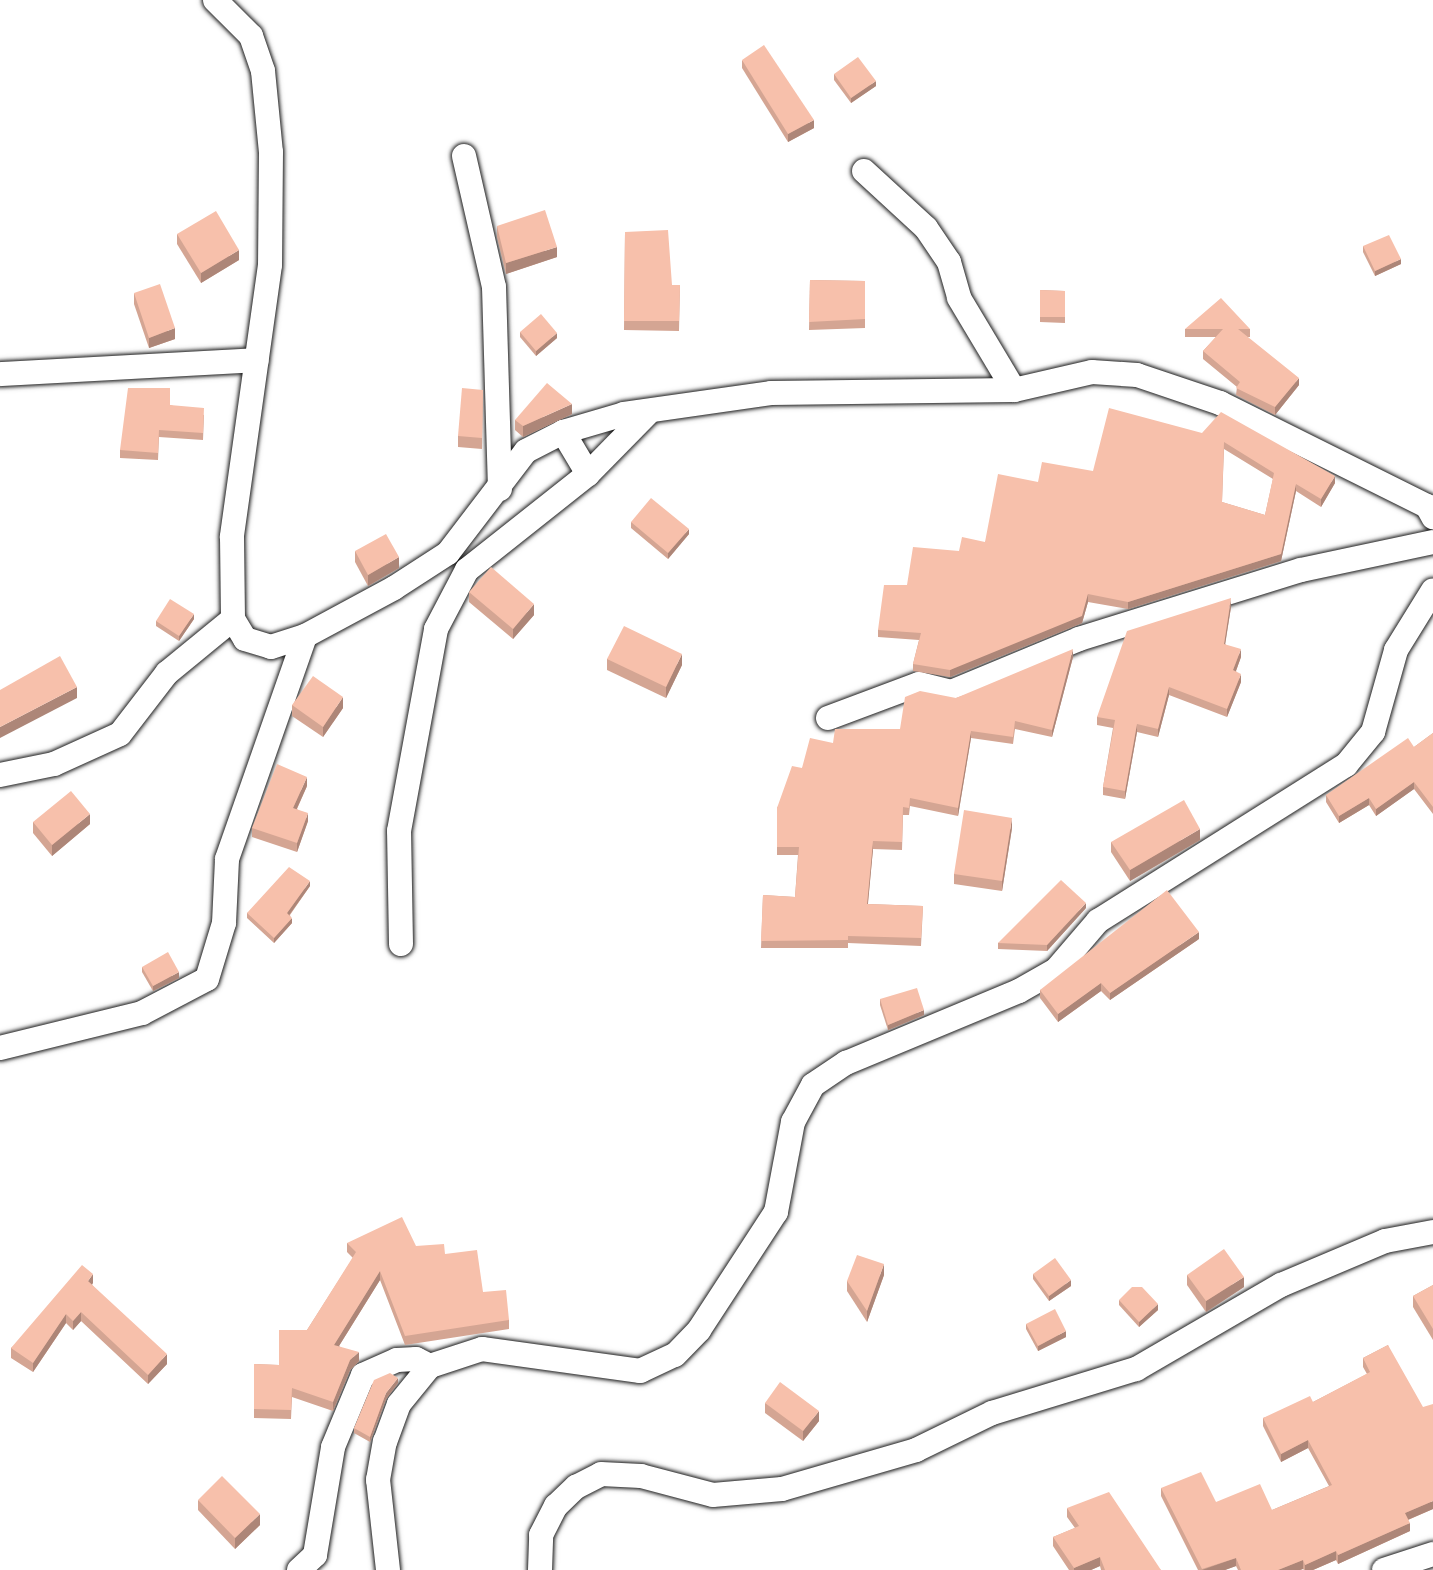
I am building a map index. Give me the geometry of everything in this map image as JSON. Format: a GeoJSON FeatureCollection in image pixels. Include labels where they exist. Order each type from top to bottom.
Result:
{"type":"FeatureCollection","features":[{"type":"Feature","properties":{"kind":"street"},"geometry":{"type":"LineString","coordinates":[[215,0],[251,36],[263,71],[271,152],[270,266],[232,537],[233,620],[246,639],[271,647],[304,636],[448,553],[500,489],[526,451],[562,432],[624,414],[647,414],[771,393],[1014,390],[1092,372],[1137,375],[1220,403],[1427,506],[1433,517]]}},
{"type":"Feature","properties":{"kind":"street"},"geometry":{"type":"LineString","coordinates":[[464,156],[494,287],[500,489]]}},
{"type":"Feature","properties":{"kind":"street"},"geometry":{"type":"LineString","coordinates":[[864,171],[926,228],[944,254],[959,298],[1014,390]]}},
{"type":"Feature","properties":{"kind":"street"},"geometry":{"type":"LineString","coordinates":[[0,374],[257,360]]}},
{"type":"Feature","properties":{"kind":"street"},"geometry":{"type":"LineString","coordinates":[[402,944],[399,831],[436,629],[467,570],[588,474],[647,414]]}},
{"type":"Feature","properties":{"kind":"street"},"geometry":{"type":"LineString","coordinates":[[562,432],[588,474]]}},
{"type":"Feature","properties":{"kind":"street"},"geometry":{"type":"LineString","coordinates":[[828,718],[919,684],[951,692],[1078,639],[1301,570],[1433,542]]}},
{"type":"Feature","properties":{"kind":"street"},"geometry":{"type":"LineString","coordinates":[[388,1570],[378,1480],[385,1442],[399,1404],[430,1366],[482,1349],[640,1371],[675,1356],[699,1330],[776,1212],[793,1122],[813,1085],[846,1063],[1019,991],[1056,970],[1098,921],[1346,765],[1373,732],[1396,650],[1433,590]]}},
{"type":"Feature","properties":{"kind":"street"},"geometry":{"type":"LineString","coordinates":[[0,775],[54,764],[120,734],[167,673],[233,620]]}},
{"type":"Feature","properties":{"kind":"street"},"geometry":{"type":"LineString","coordinates":[[0,1048],[142,1013],[207,979],[224,923],[227,859],[304,636]]}},
{"type":"Feature","properties":{"kind":"street"},"geometry":{"type":"LineString","coordinates":[[540,1570],[541,1534],[556,1506],[576,1487],[601,1474],[641,1476],[714,1495],[782,1489],[916,1450],[992,1413],[1136,1369],[1302,1276],[1385,1241],[1433,1232]]}},
{"type":"Feature","properties":{"kind":"street"},"geometry":{"type":"LineString","coordinates":[[299,1570],[315,1556],[333,1447],[363,1375],[397,1360],[416,1359],[430,1366]]}},
{"type":"Feature","properties":{"kind":"street"},"geometry":{"type":"LineString","coordinates":[[1384,1570],[1433,1554]]}},
{"type":"Feature","properties":{"kind":"building"},"geometry":{"type":"Polygon","coordinates":[[[764,45],[814,120],[788,134],[742,60],[764,45]]]}},
{"type":"Feature","properties":{"kind":"building"},"geometry":{"type":"Polygon","coordinates":[[[858,57],[876,81],[851,98],[834,74],[858,57]]]}},
{"type":"Feature","properties":{"kind":"building"},"geometry":{"type":"Polygon","coordinates":[[[545,210],[557,247],[506,263],[497,226],[545,210]]]}},
{"type":"Feature","properties":{"kind":"building"},"geometry":{"type":"Polygon","coordinates":[[[216,211],[239,250],[201,273],[177,234],[216,211]]]}},
{"type":"Feature","properties":{"kind":"building"},"geometry":{"type":"Polygon","coordinates":[[[668,230],[672,285],[680,285],[679,321],[624,321],[625,232],[668,230]]]}},
{"type":"Feature","properties":{"kind":"building"},"geometry":{"type":"Polygon","coordinates":[[[1389,235],[1401,259],[1375,271],[1363,246],[1389,235]]]}},
{"type":"Feature","properties":{"kind":"building"},"geometry":{"type":"Polygon","coordinates":[[[810,280],[865,281],[865,319],[809,322],[810,280]]]}},
{"type":"Feature","properties":{"kind":"building"},"geometry":{"type":"Polygon","coordinates":[[[160,284],[175,328],[149,338],[134,293],[160,284]]]}},
{"type":"Feature","properties":{"kind":"building"},"geometry":{"type":"Polygon","coordinates":[[[1040,290],[1065,291],[1065,317],[1040,317],[1040,290]]]}},
{"type":"Feature","properties":{"kind":"building"},"geometry":{"type":"Polygon","coordinates":[[[1221,298],[1250,329],[1238,329],[1299,378],[1275,407],[1236,388],[1240,382],[1203,351],[1223,329],[1185,329],[1221,298]]]}},
{"type":"Feature","properties":{"kind":"building"},"geometry":{"type":"Polygon","coordinates":[[[541,314],[557,333],[536,351],[520,332],[541,314]]]}},
{"type":"Feature","properties":{"kind":"building"},"geometry":{"type":"Polygon","coordinates":[[[547,383],[572,404],[523,426],[515,420],[547,383]]]}},
{"type":"Feature","properties":{"kind":"building"},"geometry":{"type":"Polygon","coordinates":[[[128,388],[170,388],[170,405],[204,408],[203,433],[159,430],[158,453],[120,450],[128,388]]]}},
{"type":"Feature","properties":{"kind":"building"},"geometry":{"type":"Polygon","coordinates":[[[462,388],[483,390],[482,438],[458,436],[462,388]]]}},
{"type":"Feature","properties":{"kind":"building"},"geometry":{"type":"Polygon","coordinates":[[[1109,408],[1202,433],[1221,412],[1335,476],[1321,499],[1296,484],[1281,554],[1128,602],[1088,594],[1082,616],[950,670],[913,664],[921,633],[878,630],[884,585],[907,585],[913,547],[959,551],[962,537],[985,542],[998,474],[1038,482],[1042,462],[1093,471],[1109,408]],[[1224,442],[1222,502],[1265,515],[1274,473],[1224,442]]]}},
{"type":"Feature","properties":{"kind":"building"},"geometry":{"type":"Polygon","coordinates":[[[651,498],[689,529],[668,553],[631,522],[651,498]]]}},
{"type":"Feature","properties":{"kind":"building"},"geometry":{"type":"Polygon","coordinates":[[[386,534],[399,557],[368,575],[355,551],[386,534]]]}},
{"type":"Feature","properties":{"kind":"building"},"geometry":{"type":"Polygon","coordinates":[[[491,567],[534,604],[513,629],[469,592],[491,567]]]}},
{"type":"Feature","properties":{"kind":"building"},"geometry":{"type":"Polygon","coordinates":[[[1231,598],[1224,644],[1241,649],[1233,670],[1241,674],[1227,709],[1169,687],[1158,729],[1137,724],[1125,791],[1103,787],[1115,720],[1097,717],[1127,631],[1231,598]]]}},
{"type":"Feature","properties":{"kind":"building"},"geometry":{"type":"Polygon","coordinates":[[[170,599],[194,614],[179,636],[156,621],[170,599]]]}},
{"type":"Feature","properties":{"kind":"building"},"geometry":{"type":"Polygon","coordinates":[[[624,626],[682,654],[666,687],[607,659],[624,626]]]}},
{"type":"Feature","properties":{"kind":"building"},"geometry":{"type":"Polygon","coordinates":[[[1073,649],[1052,730],[1015,721],[1013,737],[971,731],[958,808],[910,798],[909,808],[903,807],[902,842],[873,841],[867,904],[923,906],[921,938],[848,936],[848,940],[761,941],[763,895],[795,897],[799,847],[777,847],[777,808],[792,766],[802,768],[810,738],[833,743],[835,729],[900,729],[905,697],[920,691],[956,698],[1073,649]]]}},
{"type":"Feature","properties":{"kind":"building"},"geometry":{"type":"Polygon","coordinates":[[[60,656],[77,687],[0,727],[0,690],[60,656]]]}},
{"type":"Feature","properties":{"kind":"building"},"geometry":{"type":"Polygon","coordinates":[[[313,676],[343,697],[323,727],[292,705],[313,676]]]}},
{"type":"Feature","properties":{"kind":"building"},"geometry":{"type":"Polygon","coordinates":[[[1433,733],[1433,807],[1414,782],[1376,809],[1369,798],[1339,816],[1326,795],[1408,738],[1414,747],[1433,733]]]}},
{"type":"Feature","properties":{"kind":"building"},"geometry":{"type":"Polygon","coordinates":[[[277,764],[307,777],[293,808],[308,813],[297,843],[252,828],[277,764]]]}},
{"type":"Feature","properties":{"kind":"building"},"geometry":{"type":"Polygon","coordinates":[[[71,791],[90,814],[52,845],[33,822],[71,791]]]}},
{"type":"Feature","properties":{"kind":"building"},"geometry":{"type":"Polygon","coordinates":[[[1184,800],[1200,829],[1130,870],[1111,842],[1184,800]]]}},
{"type":"Feature","properties":{"kind":"building"},"geometry":{"type":"Polygon","coordinates":[[[964,810],[1012,818],[1002,881],[954,874],[964,810]]]}},
{"type":"Feature","properties":{"kind":"building"},"geometry":{"type":"Polygon","coordinates":[[[289,867],[310,881],[287,913],[292,918],[274,938],[247,913],[289,867]]]}},
{"type":"Feature","properties":{"kind":"building"},"geometry":{"type":"Polygon","coordinates":[[[1061,880],[1086,903],[1047,945],[998,943],[1061,880]]]}},
{"type":"Feature","properties":{"kind":"building"},"geometry":{"type":"Polygon","coordinates":[[[1167,890],[1199,932],[1110,993],[1101,983],[1058,1014],[1040,990],[1167,890]]]}},
{"type":"Feature","properties":{"kind":"building"},"geometry":{"type":"Polygon","coordinates":[[[168,952],[179,972],[153,986],[142,967],[168,952]]]}},
{"type":"Feature","properties":{"kind":"building"},"geometry":{"type":"Polygon","coordinates":[[[917,988],[924,1010],[888,1025],[880,999],[917,988]]]}},
{"type":"Feature","properties":{"kind":"building"},"geometry":{"type":"Polygon","coordinates":[[[402,1217],[416,1246],[444,1244],[445,1254],[477,1250],[483,1292],[506,1290],[509,1320],[405,1336],[380,1271],[334,1345],[359,1352],[350,1360],[333,1402],[292,1388],[291,1410],[254,1409],[254,1364],[279,1365],[279,1330],[307,1330],[356,1252],[347,1243],[402,1217]]]}},
{"type":"Feature","properties":{"kind":"building"},"geometry":{"type":"Polygon","coordinates":[[[1224,1249],[1244,1277],[1206,1301],[1187,1275],[1224,1249]]]}},
{"type":"Feature","properties":{"kind":"building"},"geometry":{"type":"Polygon","coordinates":[[[857,1255],[884,1264],[867,1311],[847,1281],[857,1255]]]}},
{"type":"Feature","properties":{"kind":"building"},"geometry":{"type":"Polygon","coordinates":[[[1055,1258],[1071,1280],[1049,1296],[1033,1274],[1055,1258]]]}},
{"type":"Feature","properties":{"kind":"building"},"geometry":{"type":"Polygon","coordinates":[[[82,1265],[93,1274],[88,1281],[167,1354],[148,1375],[81,1312],[73,1321],[66,1314],[33,1363],[11,1348],[82,1265]]]}},
{"type":"Feature","properties":{"kind":"building"},"geometry":{"type":"Polygon","coordinates":[[[1433,1285],[1433,1329],[1413,1296],[1433,1285]]]}},
{"type":"Feature","properties":{"kind":"building"},"geometry":{"type":"Polygon","coordinates":[[[1132,1287],[1142,1287],[1158,1304],[1139,1322],[1119,1300],[1132,1287]]]}},
{"type":"Feature","properties":{"kind":"building"},"geometry":{"type":"Polygon","coordinates":[[[1055,1309],[1066,1331],[1038,1346],[1026,1324],[1055,1309]]]}},
{"type":"Feature","properties":{"kind":"building"},"geometry":{"type":"Polygon","coordinates":[[[1388,1345],[1423,1407],[1433,1404],[1433,1501],[1405,1513],[1410,1523],[1338,1555],[1336,1551],[1305,1565],[1303,1560],[1278,1570],[1241,1570],[1236,1558],[1202,1569],[1161,1488],[1201,1472],[1216,1502],[1260,1484],[1272,1510],[1332,1485],[1308,1440],[1281,1454],[1263,1418],[1310,1396],[1313,1402],[1370,1372],[1363,1358],[1388,1345]]]}},
{"type":"Feature","properties":{"kind":"building"},"geometry":{"type":"Polygon","coordinates":[[[390,1373],[398,1378],[386,1393],[370,1437],[354,1428],[374,1380],[390,1373]]]}},
{"type":"Feature","properties":{"kind":"building"},"geometry":{"type":"Polygon","coordinates":[[[780,1382],[819,1411],[803,1431],[765,1403],[780,1382]]]}},
{"type":"Feature","properties":{"kind":"building"},"geometry":{"type":"Polygon","coordinates":[[[222,1476],[260,1514],[235,1538],[198,1500],[222,1476]]]}},
{"type":"Feature","properties":{"kind":"building"},"geometry":{"type":"Polygon","coordinates":[[[1109,1492],[1161,1570],[1105,1570],[1100,1557],[1074,1568],[1053,1537],[1079,1526],[1067,1508],[1109,1492]]]}}]}
